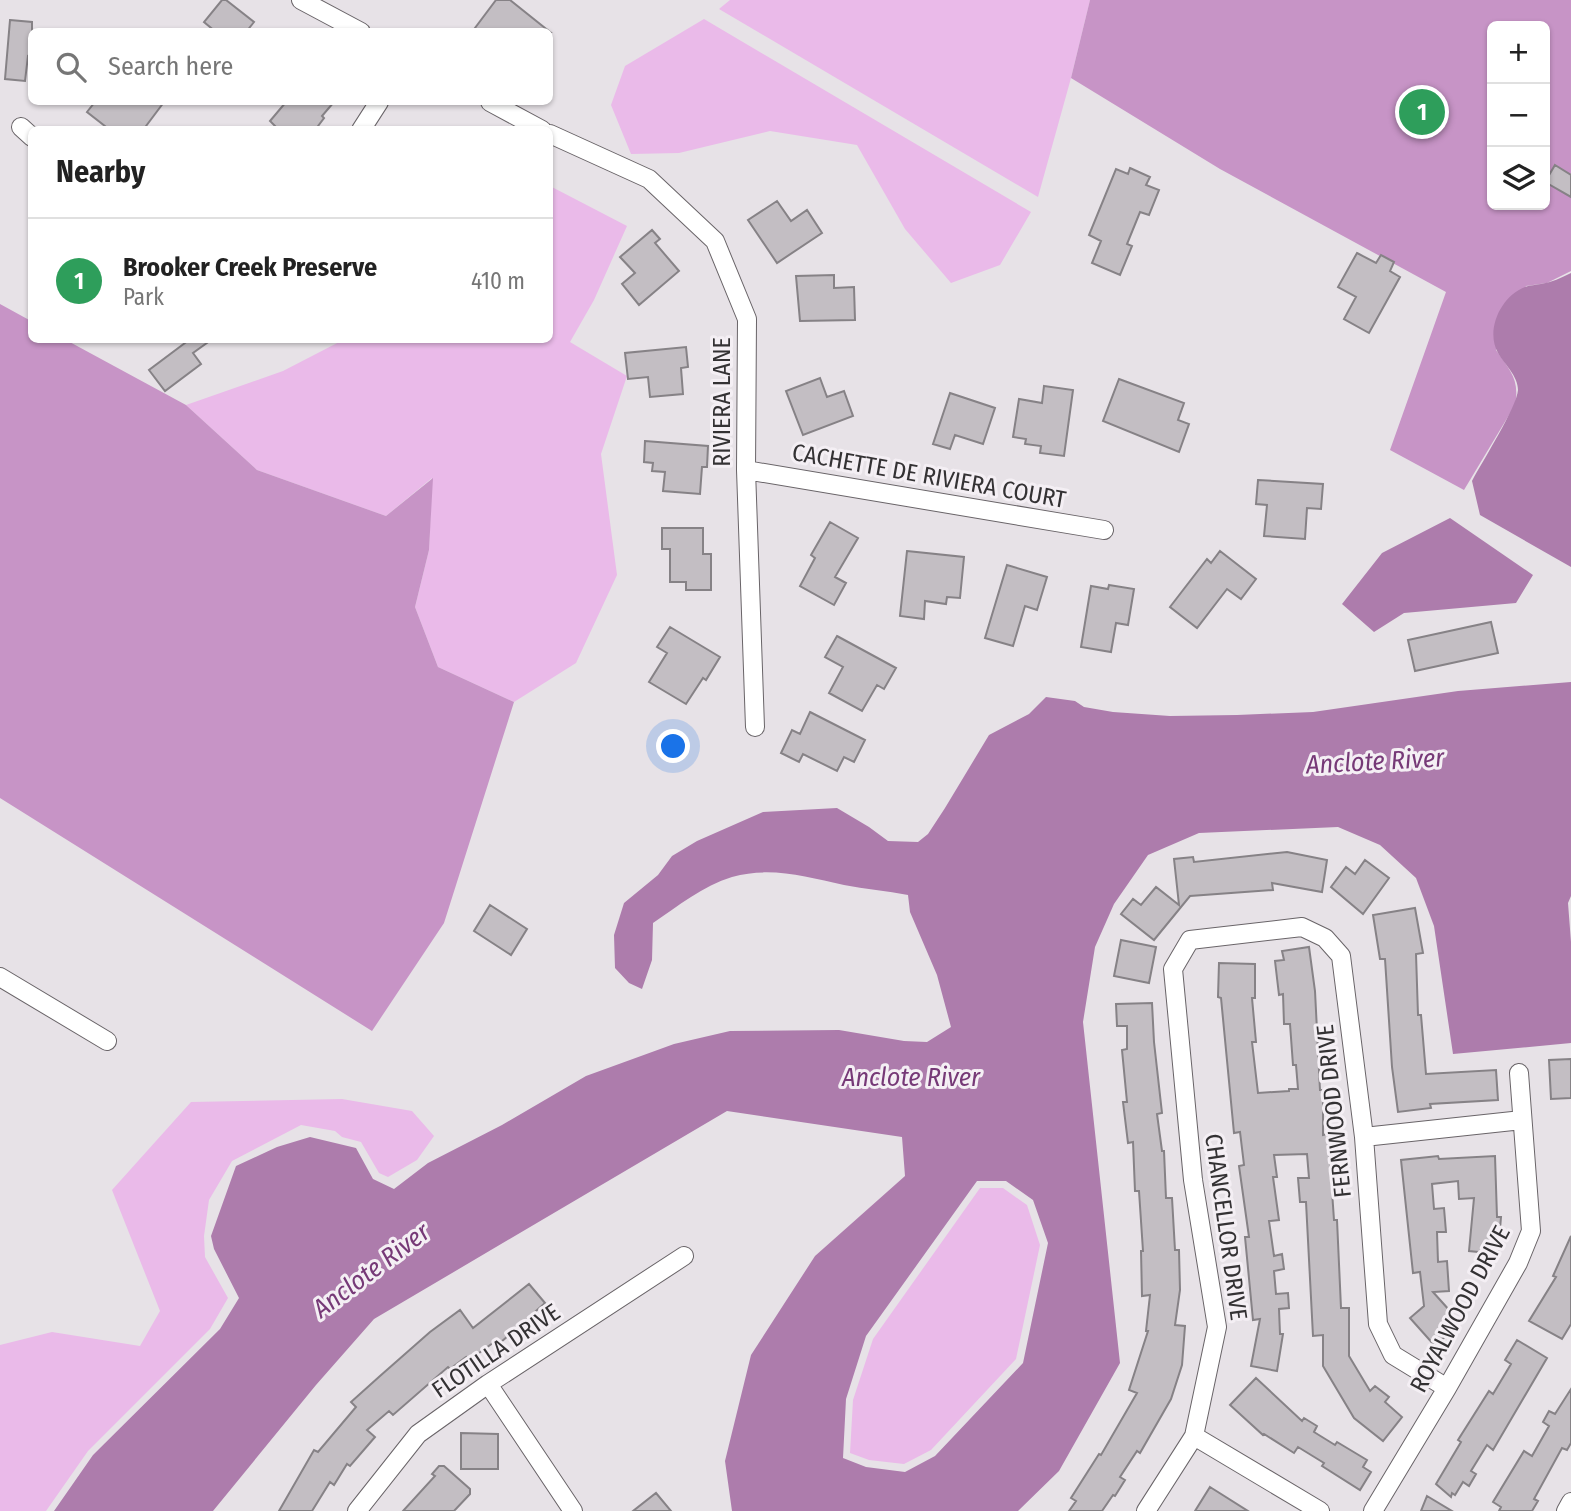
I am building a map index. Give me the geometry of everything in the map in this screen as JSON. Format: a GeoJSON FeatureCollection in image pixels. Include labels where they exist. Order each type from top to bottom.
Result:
{"type":"FeatureCollection","features":[{"type":"Feature","properties":{"kind":"street"},"geometry":{"type":"LineString","coordinates":[[301,0],[354,28]]}},
{"type":"Feature","properties":{"kind":"street"},"geometry":{"type":"LineString","coordinates":[[364,126],[377,105]]}},
{"type":"Feature","properties":{"kind":"street"},"geometry":{"type":"LineString","coordinates":[[496,105],[535,126]]}},
{"type":"Feature","properties":{"kind":"street","name":"RIVIERA LANE"},"geometry":{"type":"LineString","coordinates":[[553,135],[649,179],[715,241],[747,319],[746,470],[755,727]]}},
{"type":"Feature","properties":{"kind":"street","name":"CACHETTE DE RIVIERA COURT"},"geometry":{"type":"LineString","coordinates":[[746,470],[1104,530]]}},
{"type":"Feature","properties":{"kind":"street","name":"FERNWOOD DRIVE"},"geometry":{"type":"LineString","coordinates":[[1190,940],[1302,927],[1325,938],[1341,956],[1364,1138],[1378,1324],[1393,1355],[1447,1388]]}},
{"type":"Feature","properties":{"kind":"street","name":"CHANCELLOR DRIVE"},"geometry":{"type":"LineString","coordinates":[[1146,1511],[1194,1436],[1217,1327],[1193,1180],[1173,969],[1190,940]]}},
{"type":"Feature","properties":{"kind":"street"},"geometry":{"type":"LineString","coordinates":[[0,977],[107,1041]]}},
{"type":"Feature","properties":{"kind":"street","name":"ROYALWOOD DRIVE"},"geometry":{"type":"LineString","coordinates":[[1373,1511],[1518,1263],[1531,1231],[1519,1073]]}},
{"type":"Feature","properties":{"kind":"street"},"geometry":{"type":"LineString","coordinates":[[1364,1138],[1522,1120]]}},
{"type":"Feature","properties":{"kind":"street","name":"FLOTILLA DRIVE"},"geometry":{"type":"LineString","coordinates":[[357,1511],[418,1434],[488,1384],[684,1255]]}},
{"type":"Feature","properties":{"kind":"street"},"geometry":{"type":"LineString","coordinates":[[488,1384],[573,1511]]}},
{"type":"Feature","properties":{"kind":"street"},"geometry":{"type":"LineString","coordinates":[[1194,1436],[1320,1511]]}},
{"type":"Feature","properties":{"kind":"street"},"geometry":{"type":"LineString","coordinates":[[1566,1511],[1571,1502]]}},
{"type":"Feature","properties":{"kind":"shaded area"},"geometry":{"type":"Polygon","coordinates":[[[730,0],[1090,0],[1038,197],[719,9],[730,0]]]}},
{"type":"Feature","properties":{"kind":"shaded area"},"geometry":{"type":"Polygon","coordinates":[[[1090,0],[1571,0],[1571,271],[1547,283],[1526,286],[1496,350],[1515,382],[1515,405],[1464,490],[1390,450],[1446,292],[1220,169],[1071,78],[1090,0]]]}},
{"type":"Feature","properties":{"kind":"shaded area"},"geometry":{"type":"Polygon","coordinates":[[[704,19],[1031,212],[1000,265],[951,283],[905,229],[857,145],[770,131],[679,153],[631,154],[611,105],[625,66],[704,19]]]}},
{"type":"Feature","properties":{"kind":"shaded area"},"geometry":{"type":"Polygon","coordinates":[[[553,188],[627,226],[594,300],[570,342],[627,376],[601,454],[617,575],[576,663],[514,702],[438,667],[415,607],[429,550],[432,478],[386,516],[257,470],[186,405],[283,371],[337,343],[553,343],[553,188]]]}},
{"type":"Feature","properties":{"kind":"shaded area"},"geometry":{"type":"Polygon","coordinates":[[[0,304],[28,319],[28,343],[72,343],[186,405],[257,470],[386,516],[433,478],[429,550],[415,607],[438,667],[514,702],[444,923],[372,1031],[0,798],[0,304]]]}},
{"type":"Feature","properties":{"kind":"shaded area"},"geometry":{"type":"Polygon","coordinates":[[[342,1099],[412,1111],[434,1136],[417,1160],[388,1177],[379,1173],[361,1142],[342,1137],[335,1131],[301,1125],[232,1161],[209,1200],[204,1236],[205,1257],[228,1298],[210,1329],[88,1451],[46,1511],[0,1511],[0,1345],[52,1332],[140,1346],[160,1311],[112,1190],[191,1102],[342,1099]]]}},
{"type":"Feature","properties":{"kind":"shaded area"},"geometry":{"type":"Polygon","coordinates":[[[980,1188],[1003,1188],[1027,1205],[1040,1245],[1016,1359],[931,1450],[904,1464],[869,1460],[850,1453],[853,1400],[873,1339],[980,1188]]]}},
{"type":"Feature","properties":{"kind":"water"},"geometry":{"type":"Polygon","coordinates":[[[1571,273],[1571,567],[1480,515],[1472,481],[1506,421],[1518,390],[1514,375],[1494,344],[1495,324],[1502,306],[1516,291],[1571,273]]]}},
{"type":"Feature","properties":{"kind":"water"},"geometry":{"type":"Polygon","coordinates":[[[1450,518],[1533,575],[1516,603],[1404,613],[1374,632],[1342,604],[1382,553],[1450,518]]]}},
{"type":"Feature","properties":{"kind":"water","name":"Anclote River"},"geometry":{"type":"Polygon","coordinates":[[[1571,682],[1571,896],[1568,903],[1571,942],[1571,1043],[1453,1054],[1434,926],[1416,878],[1380,845],[1338,827],[1199,833],[1148,855],[1114,904],[1095,947],[1083,1022],[1120,1363],[1059,1471],[1018,1511],[732,1511],[725,1461],[751,1355],[815,1256],[905,1176],[902,1137],[727,1111],[374,1319],[213,1511],[54,1511],[93,1455],[220,1329],[239,1298],[214,1249],[211,1236],[236,1166],[277,1147],[310,1137],[356,1148],[373,1179],[394,1189],[428,1163],[502,1125],[586,1076],[674,1044],[730,1031],[839,1030],[904,1041],[927,1042],[951,1027],[937,975],[910,912],[908,895],[788,874],[761,872],[732,877],[681,903],[653,923],[652,960],[642,989],[629,983],[615,968],[614,935],[624,903],[658,875],[672,856],[697,841],[763,812],[837,808],[888,841],[918,842],[928,834],[989,735],[1029,714],[1046,697],[1075,701],[1084,707],[1113,712],[1170,716],[1313,712],[1458,691],[1571,682]],[[977,1181],[866,1336],[846,1399],[843,1458],[866,1467],[905,1472],[935,1456],[1023,1363],[1048,1243],[1033,1200],[1006,1181],[977,1181]]]}},
{"type":"Feature","properties":{"kind":"building"},"geometry":{"type":"Polygon","coordinates":[[[222,0],[226,0],[254,22],[249,28],[211,28],[204,22],[222,0]]]}},
{"type":"Feature","properties":{"kind":"building"},"geometry":{"type":"Polygon","coordinates":[[[496,0],[510,0],[545,28],[475,28],[496,0]]]}},
{"type":"Feature","properties":{"kind":"building"},"geometry":{"type":"Polygon","coordinates":[[[10,20],[32,22],[32,28],[28,28],[25,81],[5,79],[10,20]]]}},
{"type":"Feature","properties":{"kind":"building"},"geometry":{"type":"Polygon","coordinates":[[[93,105],[162,105],[146,126],[105,126],[87,112],[93,105]]]}},
{"type":"Feature","properties":{"kind":"building"},"geometry":{"type":"Polygon","coordinates":[[[283,105],[331,105],[318,126],[275,126],[270,121],[283,105]]]}},
{"type":"Feature","properties":{"kind":"building"},"geometry":{"type":"Polygon","coordinates":[[[1555,165],[1571,175],[1571,197],[1550,185],[1550,174],[1555,165]]]}},
{"type":"Feature","properties":{"kind":"building"},"geometry":{"type":"Polygon","coordinates":[[[1130,168],[1150,177],[1146,185],[1159,190],[1149,215],[1140,212],[1127,244],[1132,246],[1120,275],[1092,263],[1101,241],[1089,235],[1116,169],[1128,174],[1130,168]]]}},
{"type":"Feature","properties":{"kind":"building"},"geometry":{"type":"Polygon","coordinates":[[[777,201],[791,221],[807,210],[822,233],[777,263],[748,220],[777,201]]]}},
{"type":"Feature","properties":{"kind":"building"},"geometry":{"type":"Polygon","coordinates":[[[652,230],[660,239],[655,243],[679,271],[639,305],[622,284],[635,273],[620,257],[652,230]]]}},
{"type":"Feature","properties":{"kind":"building"},"geometry":{"type":"Polygon","coordinates":[[[1357,253],[1376,263],[1381,255],[1394,262],[1390,271],[1400,277],[1369,333],[1344,319],[1356,297],[1338,287],[1357,253]]]}},
{"type":"Feature","properties":{"kind":"building"},"geometry":{"type":"Polygon","coordinates":[[[834,275],[834,288],[854,287],[855,320],[800,321],[796,276],[834,275]]]}},
{"type":"Feature","properties":{"kind":"building"},"geometry":{"type":"Polygon","coordinates":[[[185,343],[207,343],[193,353],[201,364],[165,391],[149,370],[185,343]]]}},
{"type":"Feature","properties":{"kind":"building"},"geometry":{"type":"Polygon","coordinates":[[[686,347],[688,367],[681,368],[683,394],[650,397],[648,377],[628,379],[625,353],[686,347]]]}},
{"type":"Feature","properties":{"kind":"building"},"geometry":{"type":"Polygon","coordinates":[[[820,378],[827,397],[844,391],[853,416],[803,435],[786,391],[820,378]]]}},
{"type":"Feature","properties":{"kind":"building"},"geometry":{"type":"Polygon","coordinates":[[[1119,379],[1184,403],[1178,420],[1189,424],[1179,452],[1103,421],[1119,379]]]}},
{"type":"Feature","properties":{"kind":"building"},"geometry":{"type":"Polygon","coordinates":[[[1044,386],[1073,390],[1064,456],[1040,453],[1041,446],[1025,444],[1026,439],[1013,437],[1019,399],[1042,403],[1044,386]]]}},
{"type":"Feature","properties":{"kind":"building"},"geometry":{"type":"Polygon","coordinates":[[[950,393],[995,408],[983,444],[955,435],[950,449],[933,444],[950,393]]]}},
{"type":"Feature","properties":{"kind":"building"},"geometry":{"type":"Polygon","coordinates":[[[645,441],[708,446],[707,467],[702,467],[700,494],[663,491],[665,472],[652,471],[653,463],[644,462],[645,441]]]}},
{"type":"Feature","properties":{"kind":"building"},"geometry":{"type":"Polygon","coordinates":[[[1258,480],[1323,484],[1321,509],[1307,508],[1305,539],[1264,536],[1267,505],[1256,504],[1258,480]]]}},
{"type":"Feature","properties":{"kind":"building"},"geometry":{"type":"Polygon","coordinates":[[[830,522],[858,538],[835,577],[846,583],[834,605],[800,586],[815,558],[811,555],[830,522]]]}},
{"type":"Feature","properties":{"kind":"building"},"geometry":{"type":"Polygon","coordinates":[[[662,528],[703,528],[703,554],[711,554],[711,590],[686,590],[686,582],[670,582],[670,549],[662,549],[662,528]]]}},
{"type":"Feature","properties":{"kind":"building"},"geometry":{"type":"Polygon","coordinates":[[[907,551],[964,557],[960,598],[947,597],[946,604],[925,601],[924,619],[900,616],[907,551]]]}},
{"type":"Feature","properties":{"kind":"building"},"geometry":{"type":"Polygon","coordinates":[[[1220,551],[1256,579],[1241,599],[1227,589],[1197,628],[1170,607],[1207,559],[1211,563],[1220,551]]]}},
{"type":"Feature","properties":{"kind":"building"},"geometry":{"type":"Polygon","coordinates":[[[1007,565],[1047,577],[1037,610],[1025,606],[1013,646],[985,638],[1007,565]]]}},
{"type":"Feature","properties":{"kind":"building"},"geometry":{"type":"Polygon","coordinates":[[[1109,585],[1134,589],[1128,625],[1116,623],[1111,652],[1081,647],[1091,586],[1108,589],[1109,585]]]}},
{"type":"Feature","properties":{"kind":"building"},"geometry":{"type":"Polygon","coordinates":[[[1491,622],[1498,653],[1415,671],[1408,640],[1491,622]]]}},
{"type":"Feature","properties":{"kind":"building"},"geometry":{"type":"Polygon","coordinates":[[[670,627],[720,657],[706,680],[703,678],[686,704],[649,682],[667,653],[657,647],[670,627]]]}},
{"type":"Feature","properties":{"kind":"building"},"geometry":{"type":"Polygon","coordinates":[[[837,636],[896,668],[884,689],[877,685],[862,711],[829,693],[843,667],[825,657],[837,636]]]}},
{"type":"Feature","properties":{"kind":"building"},"geometry":{"type":"Polygon","coordinates":[[[810,712],[865,740],[854,762],[844,757],[837,771],[803,754],[799,762],[781,753],[792,730],[800,734],[810,712]]]}},
{"type":"Feature","properties":{"kind":"building"},"geometry":{"type":"Polygon","coordinates":[[[1287,852],[1327,860],[1322,892],[1272,883],[1273,890],[1190,896],[1154,940],[1121,914],[1133,899],[1141,905],[1156,887],[1179,905],[1174,859],[1193,857],[1194,862],[1287,852]]]}},
{"type":"Feature","properties":{"kind":"building"},"geometry":{"type":"Polygon","coordinates":[[[1365,860],[1389,878],[1363,914],[1331,887],[1346,867],[1355,874],[1365,860]]]}},
{"type":"Feature","properties":{"kind":"building"},"geometry":{"type":"Polygon","coordinates":[[[490,905],[527,929],[511,955],[474,931],[490,905]]]}},
{"type":"Feature","properties":{"kind":"building"},"geometry":{"type":"Polygon","coordinates":[[[1415,908],[1423,953],[1416,954],[1418,1015],[1421,1015],[1426,1074],[1496,1070],[1498,1100],[1430,1104],[1431,1108],[1398,1112],[1392,1067],[1385,959],[1380,959],[1373,915],[1415,908]]]}},
{"type":"Feature","properties":{"kind":"building"},"geometry":{"type":"Polygon","coordinates":[[[1121,940],[1156,947],[1149,983],[1114,976],[1121,940]]]}},
{"type":"Feature","properties":{"kind":"building"},"geometry":{"type":"Polygon","coordinates":[[[1309,947],[1315,991],[1320,1090],[1323,1090],[1323,1135],[1328,1134],[1334,1220],[1337,1220],[1341,1308],[1349,1308],[1349,1356],[1370,1391],[1375,1386],[1389,1397],[1385,1402],[1402,1417],[1383,1441],[1354,1418],[1323,1366],[1323,1335],[1313,1336],[1306,1202],[1300,1202],[1298,1178],[1309,1178],[1307,1154],[1274,1155],[1277,1177],[1273,1177],[1279,1220],[1269,1221],[1274,1256],[1282,1254],[1284,1269],[1274,1271],[1276,1294],[1288,1293],[1289,1308],[1279,1309],[1280,1334],[1283,1334],[1277,1371],[1251,1366],[1260,1319],[1253,1320],[1245,1237],[1249,1237],[1239,1166],[1244,1165],[1240,1132],[1234,1133],[1221,998],[1218,997],[1219,963],[1255,964],[1255,998],[1252,998],[1256,1042],[1252,1042],[1258,1093],[1289,1091],[1298,1089],[1296,1065],[1293,1065],[1290,1024],[1284,1024],[1283,994],[1279,995],[1275,961],[1284,960],[1282,951],[1309,947]]]}},
{"type":"Feature","properties":{"kind":"building"},"geometry":{"type":"Polygon","coordinates":[[[1152,1003],[1162,1113],[1157,1114],[1164,1151],[1166,1198],[1172,1198],[1175,1250],[1179,1250],[1180,1290],[1175,1325],[1185,1326],[1182,1365],[1171,1399],[1140,1453],[1137,1451],[1120,1477],[1125,1480],[1115,1496],[1113,1495],[1102,1511],[1069,1511],[1076,1501],[1071,1498],[1099,1454],[1101,1455],[1137,1393],[1129,1390],[1148,1331],[1150,1295],[1142,1296],[1143,1251],[1139,1191],[1135,1191],[1133,1142],[1128,1143],[1123,1102],[1127,1102],[1122,1050],[1127,1049],[1127,1026],[1117,1026],[1116,1004],[1152,1003]]]}},
{"type":"Feature","properties":{"kind":"building"},"geometry":{"type":"Polygon","coordinates":[[[1571,1059],[1571,1098],[1551,1099],[1549,1060],[1571,1059]]]}},
{"type":"Feature","properties":{"kind":"building"},"geometry":{"type":"Polygon","coordinates":[[[1438,1156],[1439,1159],[1495,1156],[1497,1217],[1501,1217],[1498,1254],[1469,1251],[1474,1198],[1459,1199],[1458,1181],[1432,1184],[1434,1209],[1444,1208],[1446,1232],[1437,1232],[1438,1262],[1447,1261],[1449,1291],[1433,1292],[1450,1311],[1451,1331],[1435,1346],[1410,1318],[1424,1306],[1420,1272],[1413,1273],[1401,1160],[1438,1156]]]}},
{"type":"Feature","properties":{"kind":"building"},"geometry":{"type":"Polygon","coordinates":[[[1571,1236],[1571,1324],[1562,1339],[1529,1321],[1556,1277],[1553,1276],[1571,1236]]]}},
{"type":"Feature","properties":{"kind":"building"},"geometry":{"type":"Polygon","coordinates":[[[529,1284],[545,1303],[500,1343],[497,1340],[468,1361],[466,1357],[450,1369],[448,1367],[393,1415],[389,1411],[367,1430],[375,1437],[350,1466],[347,1464],[334,1485],[330,1482],[312,1511],[279,1511],[314,1450],[318,1452],[356,1407],[351,1402],[430,1332],[460,1310],[473,1328],[529,1284]]]}},
{"type":"Feature","properties":{"kind":"building"},"geometry":{"type":"Polygon","coordinates":[[[1517,1340],[1547,1358],[1493,1450],[1487,1445],[1471,1471],[1476,1474],[1469,1486],[1463,1482],[1451,1497],[1436,1484],[1461,1442],[1458,1440],[1489,1391],[1493,1394],[1511,1364],[1505,1360],[1517,1340]]]}},
{"type":"Feature","properties":{"kind":"building"},"geometry":{"type":"Polygon","coordinates":[[[1256,1378],[1302,1421],[1304,1418],[1317,1426],[1314,1432],[1367,1460],[1363,1467],[1371,1472],[1360,1490],[1298,1447],[1294,1453],[1263,1435],[1230,1405],[1256,1378]]]}},
{"type":"Feature","properties":{"kind":"building"},"geometry":{"type":"Polygon","coordinates":[[[1571,1389],[1571,1443],[1567,1450],[1562,1448],[1534,1499],[1538,1501],[1532,1511],[1499,1511],[1501,1507],[1493,1502],[1524,1451],[1532,1456],[1549,1426],[1543,1422],[1549,1411],[1555,1414],[1571,1389]]]}},
{"type":"Feature","properties":{"kind":"building"},"geometry":{"type":"Polygon","coordinates":[[[461,1433],[498,1434],[498,1469],[461,1469],[461,1433]]]}},
{"type":"Feature","properties":{"kind":"building"},"geometry":{"type":"Polygon","coordinates":[[[439,1466],[444,1466],[470,1489],[470,1494],[454,1511],[403,1511],[435,1476],[432,1474],[439,1466]]]}},
{"type":"Feature","properties":{"kind":"building"},"geometry":{"type":"Polygon","coordinates":[[[1210,1487],[1248,1511],[1195,1511],[1210,1487]]]}},
{"type":"Feature","properties":{"kind":"building"},"geometry":{"type":"Polygon","coordinates":[[[656,1493],[671,1511],[633,1511],[656,1493]]]}},
{"type":"Feature","properties":{"kind":"building"},"geometry":{"type":"Polygon","coordinates":[[[1427,1496],[1452,1511],[1421,1511],[1427,1496]]]}},
{"type":"Feature","properties":{"kind":"place","name":"Brooker Creek Preserve"},"geometry":{"type":"Point","coordinates":[1422,112]}}]}
